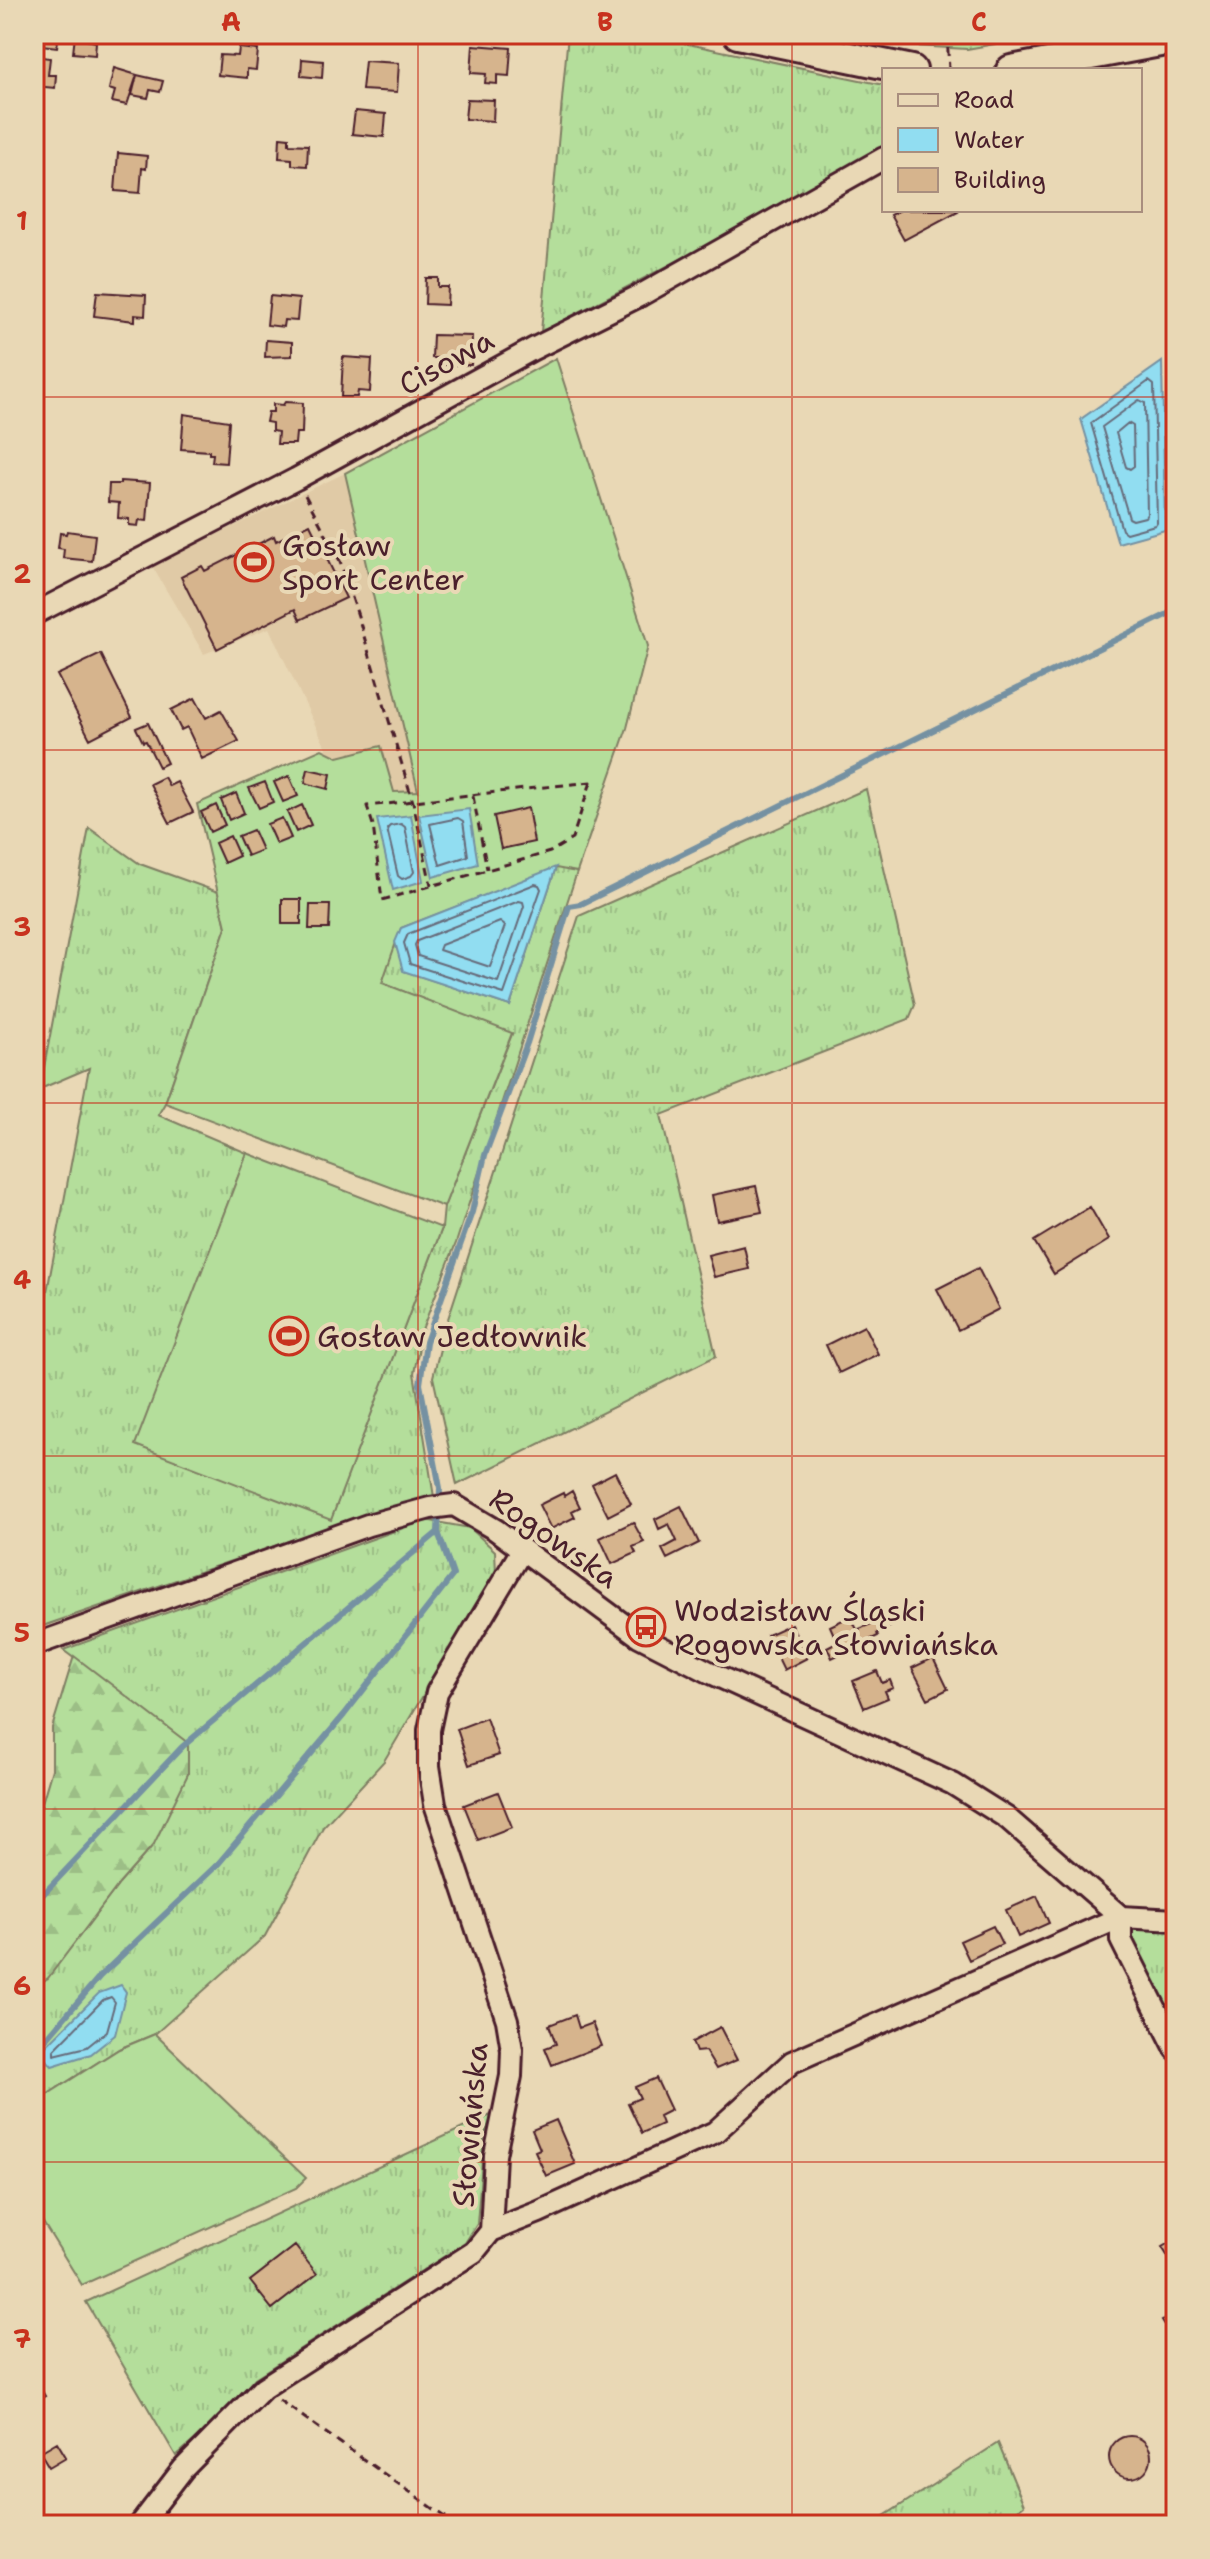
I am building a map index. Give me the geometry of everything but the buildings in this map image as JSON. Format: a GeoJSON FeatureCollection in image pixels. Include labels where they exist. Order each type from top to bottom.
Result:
{"type":"FeatureCollection","features":[{"type":"Feature","properties":{"kind":"street"},"geometry":{"type":"LineString","coordinates":[[738,34],[902,68]]}},
{"type":"Feature","properties":{"kind":"street"},"geometry":{"type":"LineString","coordinates":[[1022,68],[1176,39]]}},
{"type":"Feature","properties":{"kind":"street","name":"Cisowa"},"geometry":{"type":"LineString","coordinates":[[34,614],[296,479],[533,349],[641,295],[882,159]]}},
{"type":"Feature","properties":{"kind":"street","name":"Rogowska"},"geometry":{"type":"LineString","coordinates":[[34,1645],[368,1525],[430,1508],[454,1505],[496,1530],[639,1636],[711,1673],[953,1784],[1007,1818],[1121,1917]]}},
{"type":"Feature","properties":{"kind":"street","name":"Słowiańska"},"geometry":{"type":"LineString","coordinates":[[140,2525],[183,2469],[263,2388],[474,2252],[491,2231],[495,2155],[511,2076],[512,2050],[507,2020],[435,1804],[429,1766],[429,1730],[437,1692],[522,1550]]}},
{"type":"Feature","properties":{"kind":"street"},"geometry":{"type":"LineString","coordinates":[[491,2231],[715,2132],[792,2062],[1121,1917],[1176,1920]]}},
{"type":"Feature","properties":{"kind":"street"},"geometry":{"type":"LineString","coordinates":[[1121,1917],[1121,1940],[1176,2049]]}},
{"type":"Feature","properties":{"kind":"path"},"geometry":{"type":"LineString","coordinates":[[947,34],[949,68]]}},
{"type":"Feature","properties":{"kind":"path"},"geometry":{"type":"LineString","coordinates":[[296,479],[340,561],[413,802],[431,885]]}},
{"type":"Feature","properties":{"kind":"path"},"geometry":{"type":"LineString","coordinates":[[591,782],[572,839],[550,852],[382,900],[373,825],[367,806],[473,796],[591,782]]}},
{"type":"Feature","properties":{"kind":"path"},"geometry":{"type":"LineString","coordinates":[[473,796],[487,869]]}},
{"type":"Feature","properties":{"kind":"path"},"geometry":{"type":"LineString","coordinates":[[263,2388],[298,2416],[457,2525]]}},
{"type":"Feature","properties":{"kind":"shaded area"},"geometry":{"type":"Polygon","coordinates":[[[345,473],[420,791],[394,793],[381,746],[338,757],[327,750],[269,628],[204,654],[152,566],[345,473]]]}},
{"type":"Feature","properties":{"kind":"green space"},"geometry":{"type":"Polygon","coordinates":[[[568,34],[640,34],[882,85],[882,149],[861,165],[541,332],[568,34]]]}},
{"type":"Feature","properties":{"kind":"green space"},"geometry":{"type":"Polygon","coordinates":[[[851,34],[1050,34],[967,49],[897,45],[851,34]]]}},
{"type":"Feature","properties":{"kind":"green space"},"geometry":{"type":"Polygon","coordinates":[[[556,358],[648,646],[627,728],[577,872],[556,868],[401,928],[382,983],[512,1033],[444,1207],[165,1103],[226,927],[197,804],[322,749],[338,757],[381,746],[394,792],[418,791],[345,473],[556,358]]]}},
{"type":"Feature","properties":{"kind":"green space"},"geometry":{"type":"Polygon","coordinates":[[[866,789],[915,1005],[909,1019],[661,1115],[716,1356],[457,1485],[433,1377],[446,1325],[579,916],[866,789]]]}},
{"type":"Feature","properties":{"kind":"green space"},"geometry":{"type":"Polygon","coordinates":[[[89,828],[140,864],[218,892],[226,927],[165,1103],[158,1115],[247,1153],[136,1445],[331,1519],[442,1228],[444,1207],[512,1034],[382,983],[395,942],[404,971],[510,1006],[556,867],[577,872],[456,1243],[423,1327],[414,1373],[434,1497],[373,1512],[34,1629],[34,1361],[89,1068],[40,1089],[89,828]]]}},
{"type":"Feature","properties":{"kind":"green space","name":"Gosław Jedłownik"},"geometry":{"type":"Polygon","coordinates":[[[247,1153],[442,1228],[331,1520],[135,1445],[247,1153]]]}},
{"type":"Feature","properties":{"kind":"green space"},"geometry":{"type":"Polygon","coordinates":[[[425,1520],[470,1528],[495,1551],[496,1573],[384,1761],[323,1827],[265,1936],[155,2034],[119,2049],[34,2103],[34,1987],[48,1977],[119,1884],[154,1844],[128,1698],[63,1650],[425,1520]]]}},
{"type":"Feature","properties":{"kind":"green space"},"geometry":{"type":"Polygon","coordinates":[[[74,1656],[188,1743],[188,1774],[154,1844],[119,1884],[48,1978],[34,1987],[34,1830],[52,1769],[52,1728],[74,1656]]]}},
{"type":"Feature","properties":{"kind":"green space"},"geometry":{"type":"Polygon","coordinates":[[[1129,1927],[1176,1930],[1176,2032],[1130,1940],[1129,1927]]]}},
{"type":"Feature","properties":{"kind":"green space"},"geometry":{"type":"Polygon","coordinates":[[[155,2034],[306,2178],[296,2188],[82,2285],[34,2208],[34,2103],[119,2049],[155,2034]]]}},
{"type":"Feature","properties":{"kind":"green space"},"geometry":{"type":"Polygon","coordinates":[[[493,2114],[484,2136],[477,2224],[465,2243],[255,2378],[220,2418],[176,2456],[86,2302],[493,2114]]]}},
{"type":"Feature","properties":{"kind":"green space"},"geometry":{"type":"Polygon","coordinates":[[[998,2443],[1024,2505],[1000,2525],[870,2525],[998,2443]]]}},
{"type":"Feature","properties":{"kind":"water"},"geometry":{"type":"Polygon","coordinates":[[[1162,362],[1165,530],[1118,543],[1081,419],[1162,362]]]}},
{"type":"Feature","properties":{"kind":"water"},"geometry":{"type":"Polygon","coordinates":[[[469,809],[478,864],[433,877],[419,815],[469,809]]]}},
{"type":"Feature","properties":{"kind":"water"},"geometry":{"type":"Polygon","coordinates":[[[411,815],[423,881],[393,890],[377,819],[411,815]]]}},
{"type":"Feature","properties":{"kind":"water"},"geometry":{"type":"Polygon","coordinates":[[[556,867],[510,1006],[403,971],[395,942],[401,928],[556,867]]]}},
{"type":"Feature","properties":{"kind":"water"},"geometry":{"type":"Polygon","coordinates":[[[121,1985],[126,1992],[115,2035],[91,2054],[52,2066],[40,2052],[99,1993],[121,1985]]]}},
{"type":"Feature","properties":{"kind":"waterway"},"geometry":{"type":"LineString","coordinates":[[34,1904],[182,1747],[438,1532],[440,1488],[420,1384],[426,1342],[472,1212],[485,1155],[527,1043],[569,906],[581,904],[1176,610]]}},
{"type":"Feature","properties":{"kind":"waterway"},"geometry":{"type":"LineString","coordinates":[[34,2053],[100,1976],[218,1864],[344,1715],[453,1575],[438,1532]]}},
{"type":"Feature","properties":{"kind":"place","name":"Gosław Sport Center"},"geometry":{"type":"Point","coordinates":[254,562]}},
{"type":"Feature","properties":{"kind":"place","name":"Gosław Jedłownik"},"geometry":{"type":"Point","coordinates":[289,1336]}},
{"type":"Feature","properties":{"kind":"place","name":"Wodzisław Śląski Rogowska Słowiańska"},"geometry":{"type":"Point","coordinates":[646,1627]}}]}
